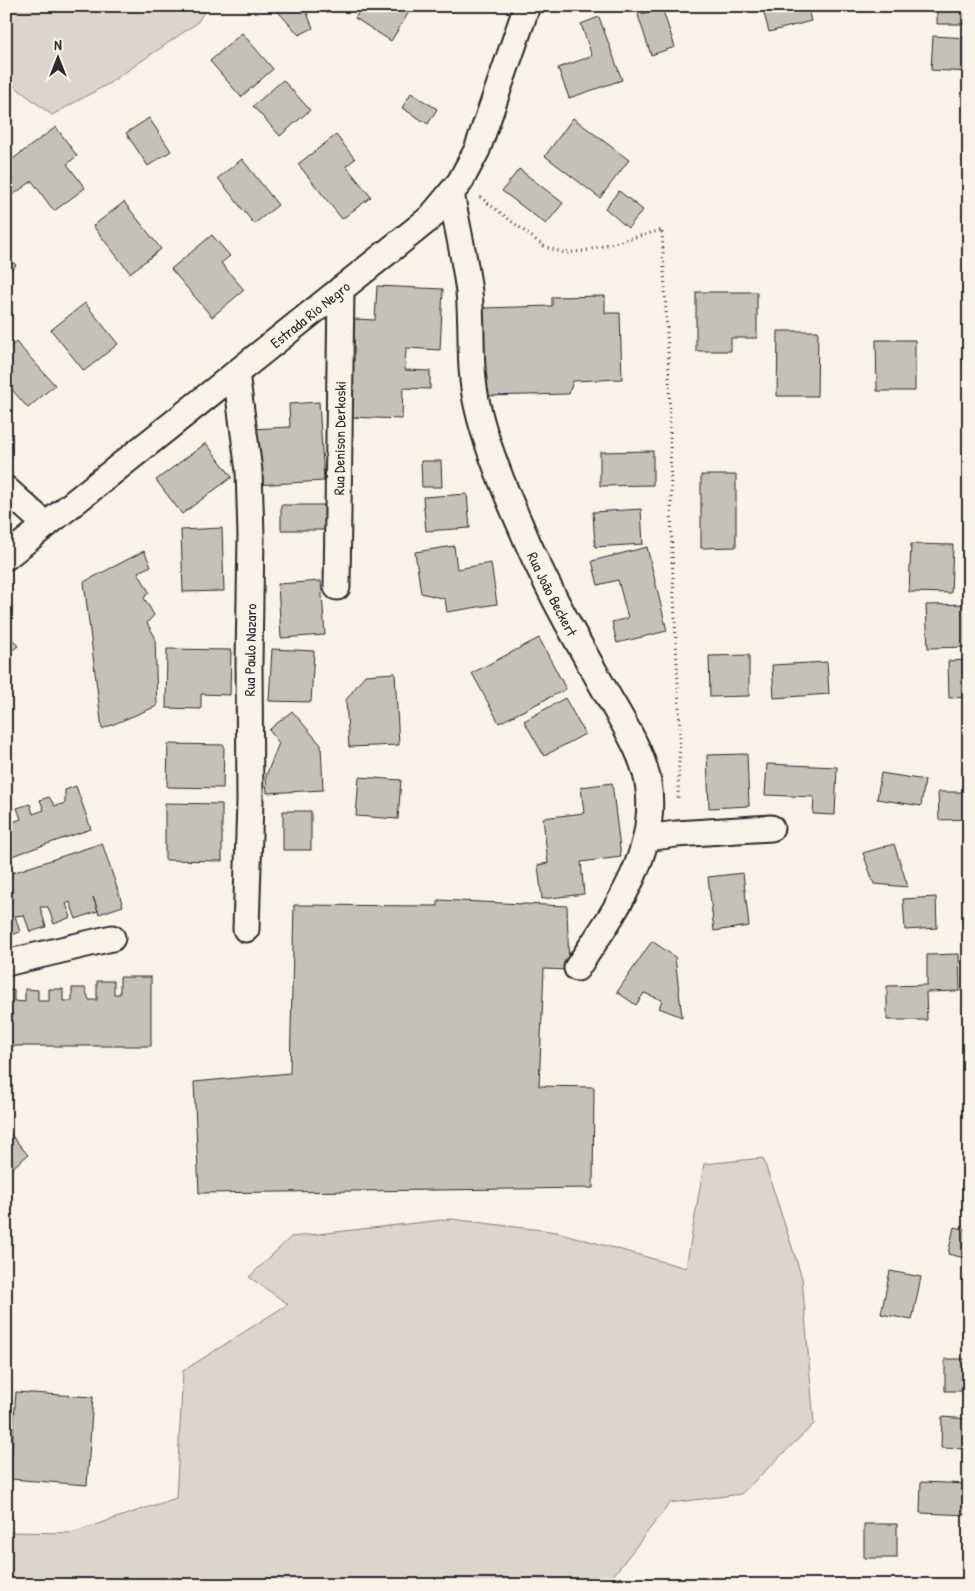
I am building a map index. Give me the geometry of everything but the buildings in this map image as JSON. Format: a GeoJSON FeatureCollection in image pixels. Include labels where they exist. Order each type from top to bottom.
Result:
{"type":"FeatureCollection","features":[{"type":"Feature","properties":{"kind":"street","name":"Estrada Rio Negro"},"geometry":{"type":"LineString","coordinates":[[6,557],[423,224],[456,188],[478,150],[527,6]]}},
{"type":"Feature","properties":{"kind":"street","name":"Rua João Beckert"},"geometry":{"type":"LineString","coordinates":[[456,188],[469,293],[473,381],[480,417],[506,490],[538,567],[628,731],[644,766],[649,789],[647,838],[635,871],[622,900],[577,968]]}},
{"type":"Feature","properties":{"kind":"street","name":"Rua Denison Derkoski"},"geometry":{"type":"LineString","coordinates":[[337,587],[341,289]]}},
{"type":"Feature","properties":{"kind":"street","name":"Rua Paulo Nazaro"},"geometry":{"type":"LineString","coordinates":[[236,373],[248,471],[251,534],[249,663],[250,801],[246,929]]}},
{"type":"Feature","properties":{"kind":"street"},"geometry":{"type":"LineString","coordinates":[[6,489],[46,525]]}},
{"type":"Feature","properties":{"kind":"street"},"geometry":{"type":"LineString","coordinates":[[647,838],[676,834],[771,828]]}},
{"type":"Feature","properties":{"kind":"street"},"geometry":{"type":"LineString","coordinates":[[6,963],[112,938]]}},
{"type":"Feature","properties":{"kind":"path"},"geometry":{"type":"LineString","coordinates":[[456,188],[545,247],[565,253],[584,251],[662,230],[669,373],[672,554],[680,727],[676,834]]}},
{"type":"Feature","properties":{"kind":"shaded area"},"geometry":{"type":"Polygon","coordinates":[[[6,6],[208,6],[197,23],[108,84],[52,115],[6,80],[6,6]]]}},
{"type":"Feature","properties":{"kind":"shaded area"},"geometry":{"type":"Polygon","coordinates":[[[763,1158],[802,1278],[814,1424],[741,1494],[670,1503],[606,1585],[6,1585],[6,1532],[71,1533],[176,1498],[183,1371],[288,1304],[249,1277],[291,1237],[451,1219],[557,1232],[686,1268],[704,1164],[763,1158]]]}}]}
